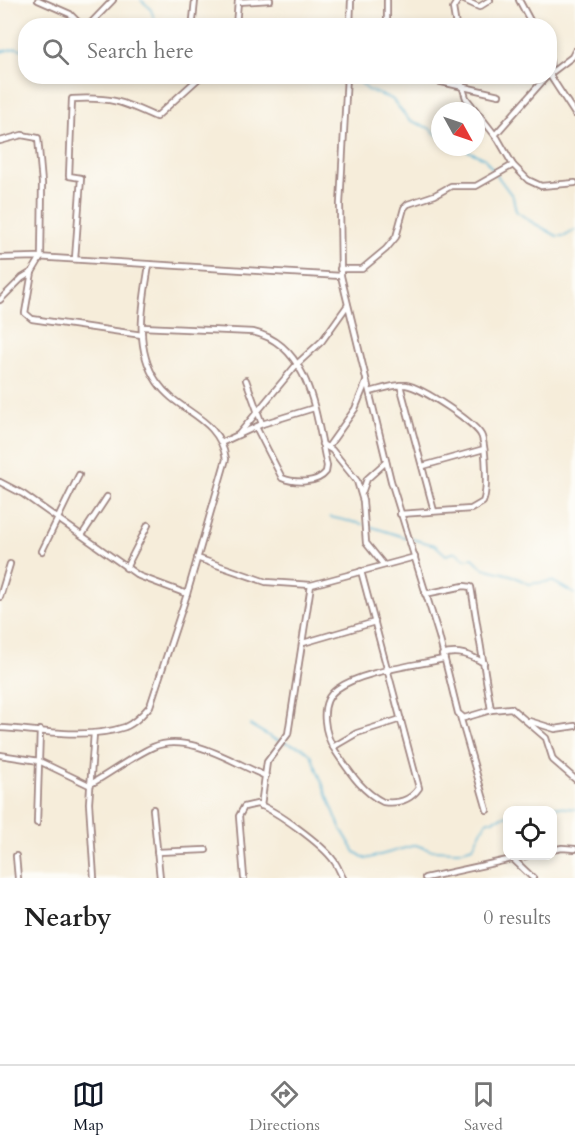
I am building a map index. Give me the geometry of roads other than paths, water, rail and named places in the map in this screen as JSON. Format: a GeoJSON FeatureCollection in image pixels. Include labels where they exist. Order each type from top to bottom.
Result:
{"type":"FeatureCollection","features":[{"type":"Feature","properties":{"kind":"street"},"geometry":{"type":"LineString","coordinates":[[38,0],[74,18]]}},
{"type":"Feature","properties":{"kind":"street"},"geometry":{"type":"LineString","coordinates":[[95,18],[112,0]]}},
{"type":"Feature","properties":{"kind":"street"},"geometry":{"type":"LineString","coordinates":[[193,18],[195,0]]}},
{"type":"Feature","properties":{"kind":"street"},"geometry":{"type":"LineString","coordinates":[[237,18],[238,1],[270,0]]}},
{"type":"Feature","properties":{"kind":"street"},"geometry":{"type":"LineString","coordinates":[[350,18],[351,0]]}},
{"type":"Feature","properties":{"kind":"street"},"geometry":{"type":"LineString","coordinates":[[387,0],[387,18]]}},
{"type":"Feature","properties":{"kind":"street"},"geometry":{"type":"LineString","coordinates":[[455,18],[453,8],[458,0]]}},
{"type":"Feature","properties":{"kind":"street"},"geometry":{"type":"LineString","coordinates":[[464,0],[479,7],[490,0]]}},
{"type":"Feature","properties":{"kind":"street"},"geometry":{"type":"LineString","coordinates":[[519,0],[529,18]]}},
{"type":"Feature","properties":{"kind":"street"},"geometry":{"type":"LineString","coordinates":[[557,69],[572,57],[575,51]]}},
{"type":"Feature","properties":{"kind":"street"},"geometry":{"type":"LineString","coordinates":[[75,259],[81,178],[69,176],[72,99],[104,98],[122,101],[156,117],[192,84]]}},
{"type":"Feature","properties":{"kind":"street"},"geometry":{"type":"LineString","coordinates":[[347,84],[340,204],[341,276],[400,514],[487,810]]}},
{"type":"Feature","properties":{"kind":"street"},"geometry":{"type":"LineString","coordinates":[[446,84],[499,95]]}},
{"type":"Feature","properties":{"kind":"street"},"geometry":{"type":"LineString","coordinates":[[460,84],[470,104],[495,135],[513,165],[534,184],[575,183]]}},
{"type":"Feature","properties":{"kind":"street"},"geometry":{"type":"LineString","coordinates":[[495,135],[541,84]]}},
{"type":"Feature","properties":{"kind":"street"},"geometry":{"type":"LineString","coordinates":[[555,84],[575,114]]}},
{"type":"Feature","properties":{"kind":"street"},"geometry":{"type":"LineString","coordinates":[[0,141],[22,135],[38,138],[42,183],[41,257],[32,272],[25,313],[32,319],[142,335]]}},
{"type":"Feature","properties":{"kind":"street"},"geometry":{"type":"LineString","coordinates":[[340,269],[362,269],[386,249],[396,237],[402,214],[408,204],[435,195],[451,186],[476,186],[513,165]]}},
{"type":"Feature","properties":{"kind":"street"},"geometry":{"type":"LineString","coordinates":[[0,258],[41,257],[341,276]]}},
{"type":"Feature","properties":{"kind":"street"},"geometry":{"type":"LineString","coordinates":[[0,728],[94,733],[126,727],[141,717],[150,706],[187,594],[224,466],[223,442],[212,429],[166,393],[155,380],[142,335],[149,264]]}},
{"type":"Feature","properties":{"kind":"street"},"geometry":{"type":"LineString","coordinates":[[0,300],[21,278],[32,272]]}},
{"type":"Feature","properties":{"kind":"street"},"geometry":{"type":"LineString","coordinates":[[239,434],[297,364],[322,341],[348,305]]}},
{"type":"Feature","properties":{"kind":"street"},"geometry":{"type":"LineString","coordinates":[[142,327],[253,332],[269,336],[286,349],[297,364],[314,408],[327,466],[323,477],[306,481],[288,481],[277,473],[256,428]]}},
{"type":"Feature","properties":{"kind":"street"},"geometry":{"type":"LineString","coordinates":[[246,380],[262,424]]}},
{"type":"Feature","properties":{"kind":"street"},"geometry":{"type":"LineString","coordinates":[[328,447],[356,409],[366,381]]}},
{"type":"Feature","properties":{"kind":"street"},"geometry":{"type":"LineString","coordinates":[[370,392],[400,385],[423,392],[472,424],[482,437],[484,449],[483,502],[471,509],[400,514]]}},
{"type":"Feature","properties":{"kind":"street"},"geometry":{"type":"LineString","coordinates":[[400,385],[434,511]]}},
{"type":"Feature","properties":{"kind":"street"},"geometry":{"type":"LineString","coordinates":[[223,442],[262,424],[314,408]]}},
{"type":"Feature","properties":{"kind":"street"},"geometry":{"type":"LineString","coordinates":[[322,444],[328,447],[353,474],[362,493],[366,543],[383,564]]}},
{"type":"Feature","properties":{"kind":"street"},"geometry":{"type":"LineString","coordinates":[[423,465],[484,449]]}},
{"type":"Feature","properties":{"kind":"street"},"geometry":{"type":"LineString","coordinates":[[362,493],[367,479],[386,462]]}},
{"type":"Feature","properties":{"kind":"street"},"geometry":{"type":"LineString","coordinates":[[42,551],[79,475]]}},
{"type":"Feature","properties":{"kind":"street"},"geometry":{"type":"LineString","coordinates":[[0,482],[59,518],[126,568],[152,582],[187,594]]}},
{"type":"Feature","properties":{"kind":"street"},"geometry":{"type":"LineString","coordinates":[[82,535],[107,497]]}},
{"type":"Feature","properties":{"kind":"street"},"geometry":{"type":"LineString","coordinates":[[126,568],[148,525]]}},
{"type":"Feature","properties":{"kind":"street"},"geometry":{"type":"LineString","coordinates":[[197,558],[266,582],[311,585],[414,557]]}},
{"type":"Feature","properties":{"kind":"street"},"geometry":{"type":"LineString","coordinates":[[0,597],[10,564]]}},
{"type":"Feature","properties":{"kind":"street"},"geometry":{"type":"LineString","coordinates":[[361,571],[387,671],[419,788],[414,796],[406,800],[383,802],[373,797],[333,747],[324,718],[328,700],[334,690],[347,683],[387,671],[443,657],[452,652],[463,653],[484,663]]}},
{"type":"Feature","properties":{"kind":"street"},"geometry":{"type":"LineString","coordinates":[[261,806],[267,762],[288,734],[311,585]]}},
{"type":"Feature","properties":{"kind":"street"},"geometry":{"type":"LineString","coordinates":[[425,594],[464,586],[471,587],[491,710]]}},
{"type":"Feature","properties":{"kind":"street"},"geometry":{"type":"LineString","coordinates":[[303,643],[375,622]]}},
{"type":"Feature","properties":{"kind":"street"},"geometry":{"type":"LineString","coordinates":[[460,716],[464,718],[508,706],[546,738],[553,760],[575,779]]}},
{"type":"Feature","properties":{"kind":"street"},"geometry":{"type":"LineString","coordinates":[[333,747],[357,733],[401,719]]}},
{"type":"Feature","properties":{"kind":"street"},"geometry":{"type":"LineString","coordinates":[[526,720],[555,729],[575,726]]}},
{"type":"Feature","properties":{"kind":"street"},"geometry":{"type":"LineString","coordinates":[[37,823],[40,730]]}},
{"type":"Feature","properties":{"kind":"street"},"geometry":{"type":"LineString","coordinates":[[94,733],[89,826],[94,878]]}},
{"type":"Feature","properties":{"kind":"street"},"geometry":{"type":"LineString","coordinates":[[90,785],[153,747],[169,743],[195,746],[266,776]]}},
{"type":"Feature","properties":{"kind":"street"},"geometry":{"type":"LineString","coordinates":[[0,755],[39,761],[90,785]]}},
{"type":"Feature","properties":{"kind":"street"},"geometry":{"type":"LineString","coordinates":[[244,878],[239,816],[244,807],[261,806],[292,825],[334,860],[342,878]]}},
{"type":"Feature","properties":{"kind":"street"},"geometry":{"type":"LineString","coordinates":[[153,809],[159,878]]}},
{"type":"Feature","properties":{"kind":"street"},"geometry":{"type":"LineString","coordinates":[[557,850],[575,849]]}},
{"type":"Feature","properties":{"kind":"street"},"geometry":{"type":"LineString","coordinates":[[157,852],[206,850]]}},
{"type":"Feature","properties":{"kind":"street"},"geometry":{"type":"LineString","coordinates":[[16,856],[18,878]]}},
{"type":"Feature","properties":{"kind":"street"},"geometry":{"type":"LineString","coordinates":[[425,878],[438,877],[504,860]]}},
{"type":"Feature","properties":{"kind":"street"},"geometry":{"type":"LineString","coordinates":[[514,860],[533,878]]}},
{"type":"Feature","properties":{"kind":"waterway"},"geometry":{"type":"LineString","coordinates":[[141,0],[150,8],[154,18]]}},
{"type":"Feature","properties":{"kind":"waterway"},"geometry":{"type":"LineString","coordinates":[[0,52],[18,48]]}},
{"type":"Feature","properties":{"kind":"waterway"},"geometry":{"type":"LineString","coordinates":[[362,84],[368,90],[392,99],[409,120],[431,130]]}},
{"type":"Feature","properties":{"kind":"waterway"},"geometry":{"type":"LineString","coordinates":[[479,156],[484,158],[513,197],[516,211],[557,236],[565,236],[575,230]]}},
{"type":"Feature","properties":{"kind":"waterway"},"geometry":{"type":"LineString","coordinates":[[330,517],[362,524]]}},
{"type":"Feature","properties":{"kind":"waterway"},"geometry":{"type":"LineString","coordinates":[[366,525],[407,538]]}},
{"type":"Feature","properties":{"kind":"waterway"},"geometry":{"type":"LineString","coordinates":[[412,539],[435,545],[446,555],[456,552],[465,559],[473,558],[483,568],[511,575],[529,584],[552,581],[575,594]]}},
{"type":"Feature","properties":{"kind":"waterway"},"geometry":{"type":"LineString","coordinates":[[250,725],[274,739],[303,748],[311,755],[340,827],[355,852],[366,859],[416,845],[430,850],[459,851],[473,847],[486,822],[503,817]]}},
{"type":"Feature","properties":{"kind":"waterway"},"geometry":{"type":"LineString","coordinates":[[540,806],[552,806]]}},
{"type":"Feature","properties":{"kind":"waterway"},"geometry":{"type":"LineString","coordinates":[[557,807],[575,809]]}}]}
